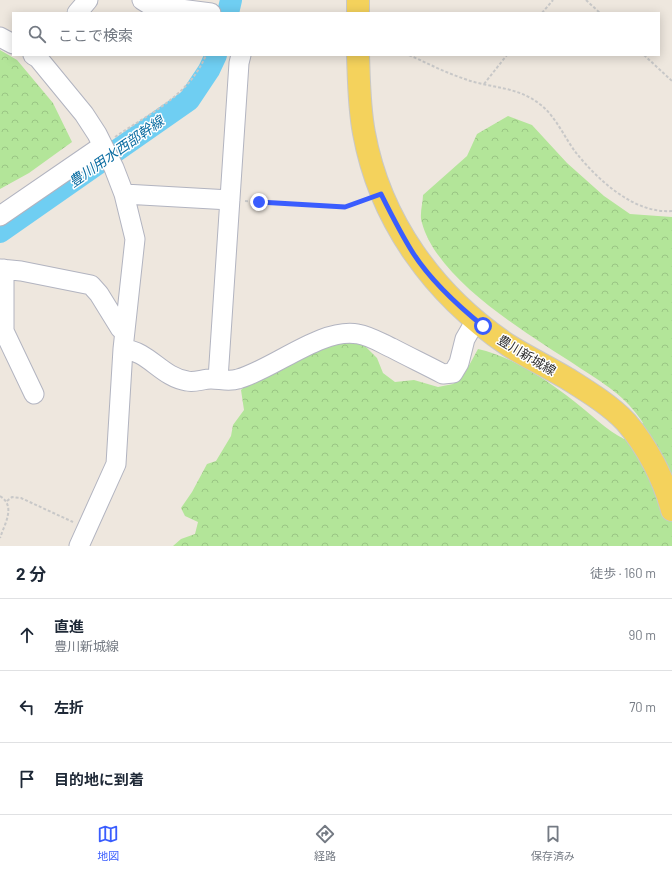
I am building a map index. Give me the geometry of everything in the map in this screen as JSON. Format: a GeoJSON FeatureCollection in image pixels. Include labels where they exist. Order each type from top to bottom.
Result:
{"type":"FeatureCollection","features":[{"type":"Feature","properties":{"kind":"main road"},"geometry":{"type":"LineString","coordinates":[[358,0],[358,12]]}},
{"type":"Feature","properties":{"kind":"main road","name":"豊川新城線"},"geometry":{"type":"LineString","coordinates":[[358,56],[359,96],[364,133],[381,194],[398,229],[414,254],[440,287],[476,320],[508,345],[569,380],[603,403],[625,422],[642,444],[656,468],[672,510]]}},
{"type":"Feature","properties":{"kind":"street"},"geometry":{"type":"LineString","coordinates":[[78,12],[88,0]]}},
{"type":"Feature","properties":{"kind":"street"},"geometry":{"type":"LineString","coordinates":[[142,0],[150,4],[169,3],[207,12]]}},
{"type":"Feature","properties":{"kind":"street"},"geometry":{"type":"LineString","coordinates":[[0,37],[12,43]]}},
{"type":"Feature","properties":{"kind":"street"},"geometry":{"type":"LineString","coordinates":[[37,56],[84,114],[97,134],[103,149],[114,168],[124,194],[135,239],[124,340],[116,464],[79,546]]}},
{"type":"Feature","properties":{"kind":"street"},"geometry":{"type":"LineString","coordinates":[[218,379],[239,63],[241,56]]}},
{"type":"Feature","properties":{"kind":"street"},"geometry":{"type":"LineString","coordinates":[[0,216],[103,149]]}},
{"type":"Feature","properties":{"kind":"street"},"geometry":{"type":"LineString","coordinates":[[124,194],[230,200]]}},
{"type":"Feature","properties":{"kind":"street"},"geometry":{"type":"LineString","coordinates":[[34,394],[4,331],[2,269],[21,270],[91,286],[100,294],[120,328],[124,340],[131,349],[144,355],[166,374],[187,382],[238,379],[277,363],[324,338],[343,333],[359,334],[376,340],[443,374],[453,372],[459,363],[465,339],[476,320]]}},
{"type":"Feature","properties":{"kind":"path"},"geometry":{"type":"LineString","coordinates":[[543,12],[553,0]]}},
{"type":"Feature","properties":{"kind":"path"},"geometry":{"type":"LineString","coordinates":[[586,0],[599,12]]}},
{"type":"Feature","properties":{"kind":"path"},"geometry":{"type":"LineString","coordinates":[[103,149],[173,98],[189,84],[200,70],[206,56]]}},
{"type":"Feature","properties":{"kind":"path"},"geometry":{"type":"LineString","coordinates":[[411,56],[462,79],[525,94],[542,106],[577,154],[599,177],[616,191],[642,207],[659,212],[672,211]]}},
{"type":"Feature","properties":{"kind":"path"},"geometry":{"type":"LineString","coordinates":[[484,84],[506,56]]}},
{"type":"Feature","properties":{"kind":"path"},"geometry":{"type":"LineString","coordinates":[[645,56],[672,81]]}},
{"type":"Feature","properties":{"kind":"path"},"geometry":{"type":"LineString","coordinates":[[230,200],[345,207],[381,194]]}},
{"type":"Feature","properties":{"kind":"path"},"geometry":{"type":"LineString","coordinates":[[0,496],[7,501],[10,508],[0,538]]}},
{"type":"Feature","properties":{"kind":"path"},"geometry":{"type":"LineString","coordinates":[[7,501],[12,497],[20,498],[87,528]]}},
{"type":"Feature","properties":{"kind":"green space"},"geometry":{"type":"Polygon","coordinates":[[[0,50],[17,60],[53,103],[72,142],[29,173],[0,189],[0,50]]]}},
{"type":"Feature","properties":{"kind":"green space"},"geometry":{"type":"Polygon","coordinates":[[[508,116],[532,125],[567,163],[604,196],[630,214],[672,217],[672,546],[173,546],[181,539],[195,534],[198,522],[185,516],[181,508],[192,492],[207,464],[216,461],[231,436],[233,425],[244,410],[241,390],[252,380],[290,358],[348,340],[363,344],[377,358],[383,373],[395,382],[414,380],[438,387],[453,384],[466,371],[478,349],[517,363],[529,370],[575,402],[605,427],[624,439],[643,423],[622,398],[596,378],[534,338],[487,304],[465,285],[446,265],[431,244],[421,220],[423,195],[467,156],[477,134],[508,116]]]}},
{"type":"Feature","properties":{"kind":"waterway","name":"豊川用水西部幹線"},"geometry":{"type":"LineString","coordinates":[[228,12],[231,0]]}},
{"type":"Feature","properties":{"kind":"waterway","name":"豊川用水西部幹線"},"geometry":{"type":"LineString","coordinates":[[0,232],[189,100],[209,70],[216,56]]}},
{"type":"Feature","properties":{"kind":"route"},"geometry":{"type":"LineString","coordinates":[[259,202],[345,207],[381,194],[398,229],[414,254],[440,287],[483,326]]}}]}
